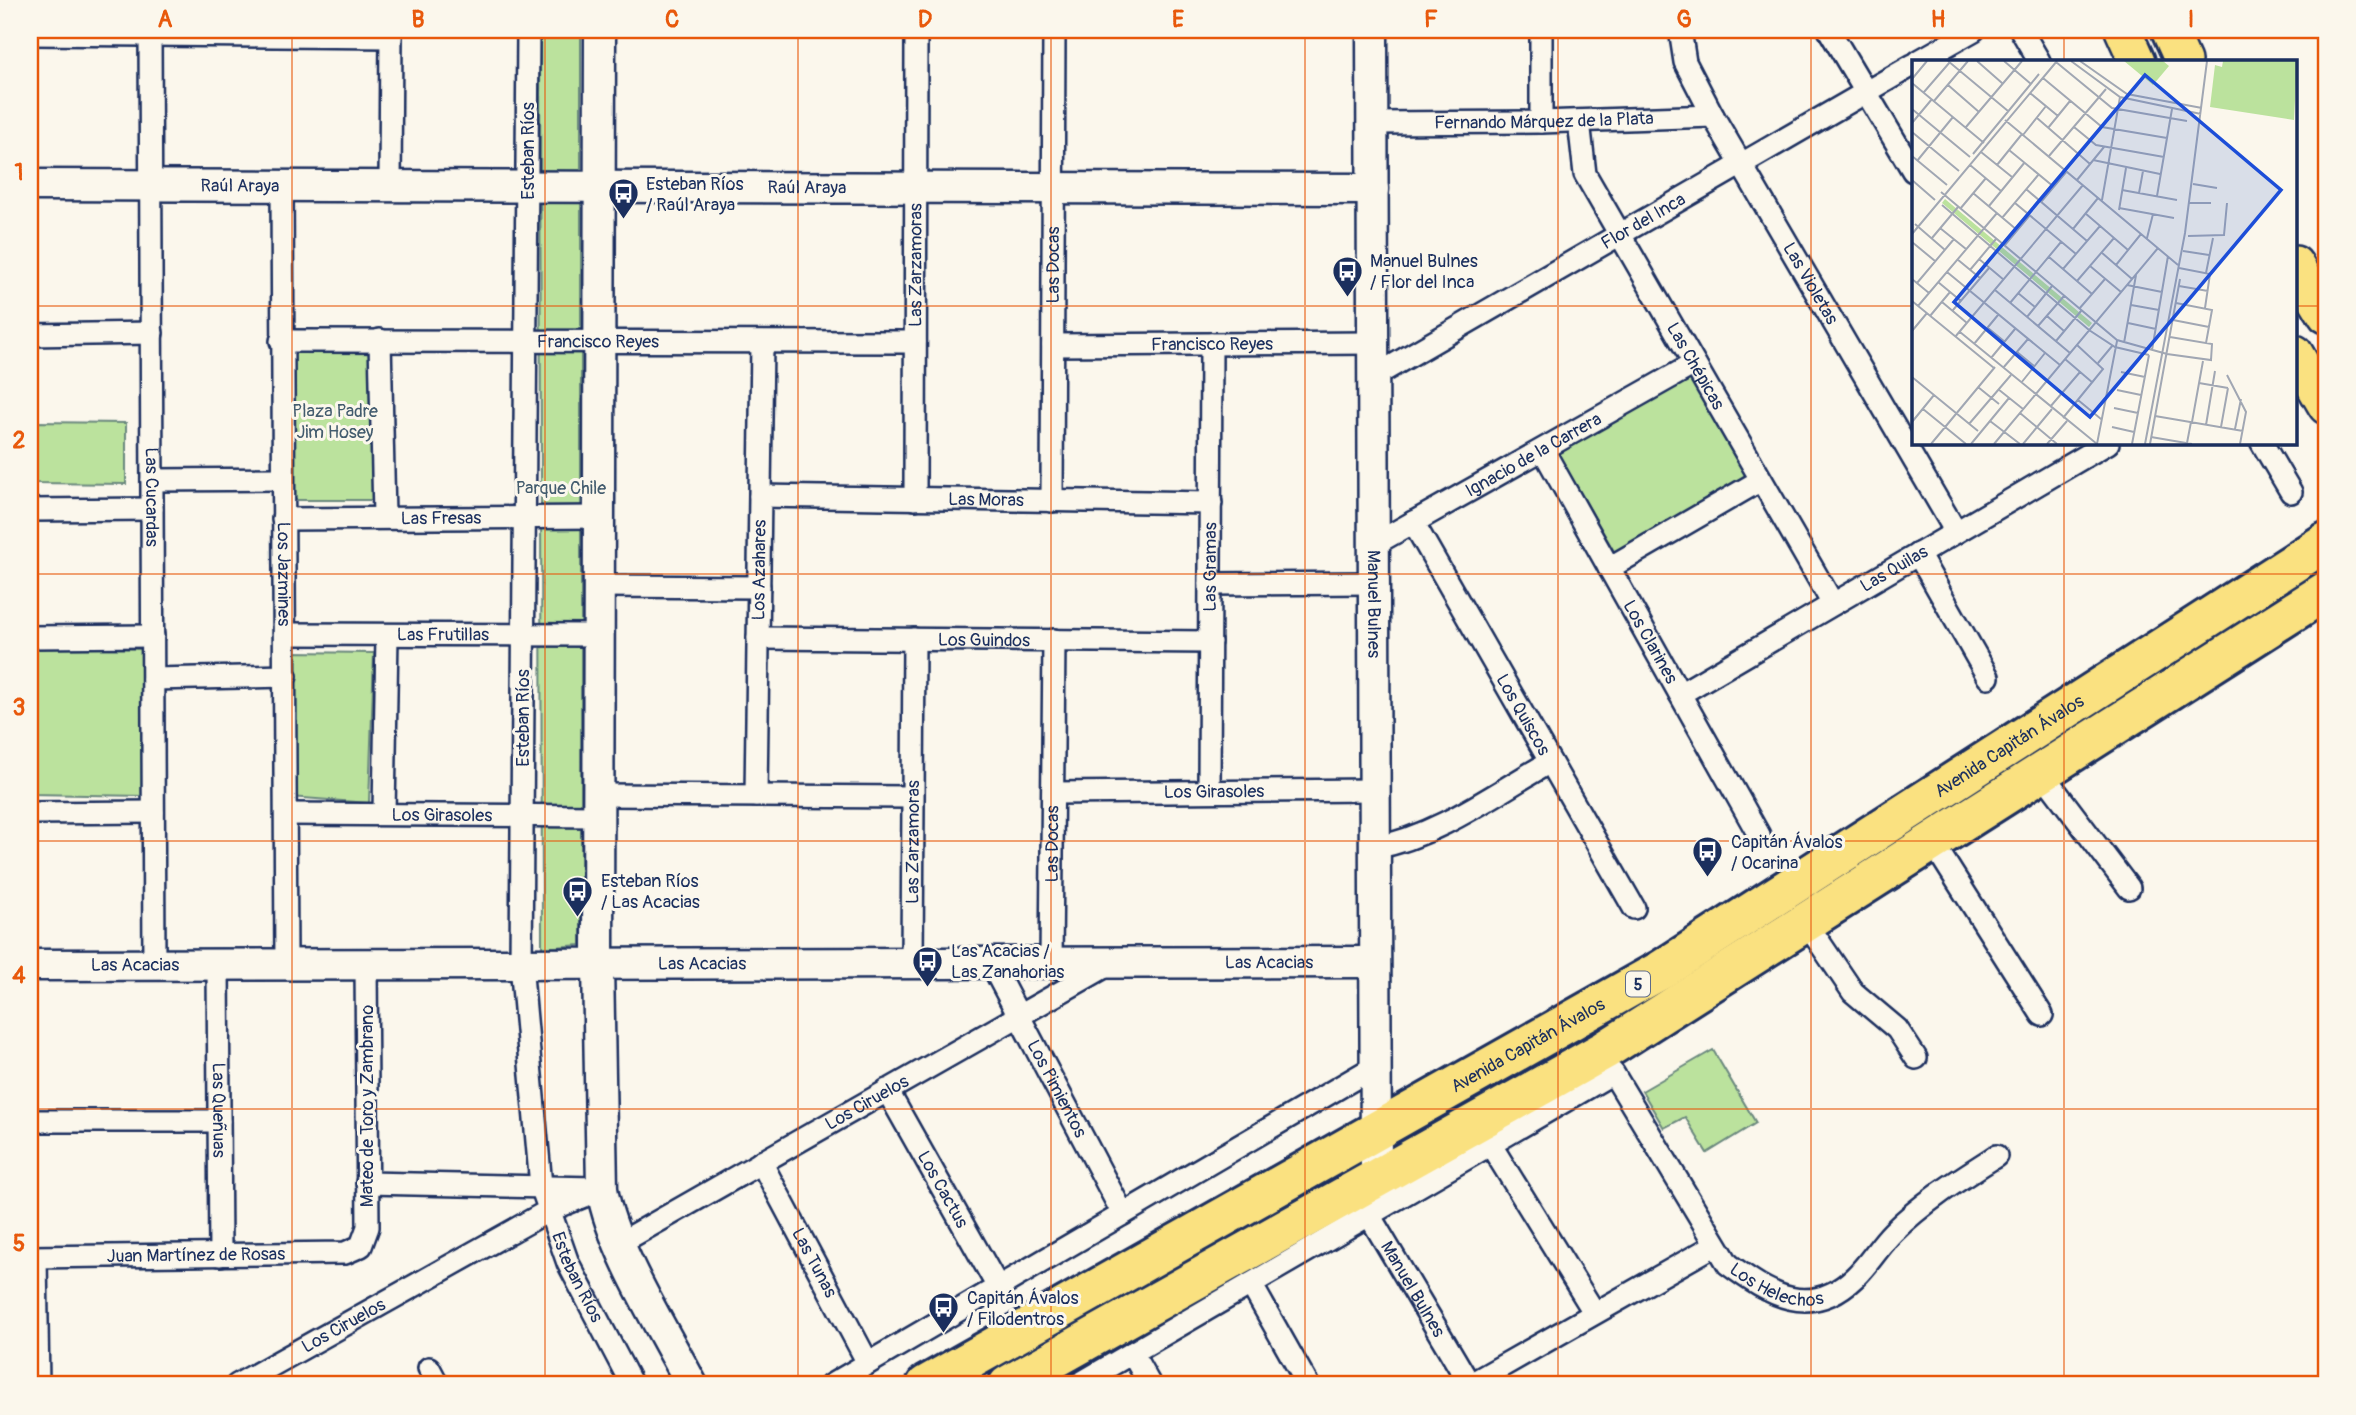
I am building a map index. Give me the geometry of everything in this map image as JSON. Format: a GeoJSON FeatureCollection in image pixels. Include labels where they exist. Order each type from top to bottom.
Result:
{"type":"FeatureCollection","features":[{"type":"Feature","properties":{"kind":"highway","name":"Avenida Capitán Ávalos"},"geometry":{"type":"LineString","coordinates":[[926,1385],[1374,1135],[1672,964],[2326,542]]}},
{"type":"Feature","properties":{"kind":"highway","name":"5"},"geometry":{"type":"LineString","coordinates":[[1008,1385],[1484,1134],[1605,1051],[2326,591]]}},
{"type":"Feature","properties":{"kind":"main road"},"geometry":{"type":"LineString","coordinates":[[2123,30],[2137,60]]}},
{"type":"Feature","properties":{"kind":"main road"},"geometry":{"type":"LineString","coordinates":[[2169,30],[2183,60]]}},
{"type":"Feature","properties":{"kind":"main road"},"geometry":{"type":"LineString","coordinates":[[2296,268],[2326,315]]}},
{"type":"Feature","properties":{"kind":"main road"},"geometry":{"type":"LineString","coordinates":[[2296,355],[2326,406]]}},
{"type":"Feature","properties":{"kind":"street","name":"Esteban Ríos"},"geometry":{"type":"LineString","coordinates":[[528,30],[521,964],[541,1186],[568,1264],[632,1385]]}},
{"type":"Feature","properties":{"kind":"street"},"geometry":{"type":"LineString","coordinates":[[600,30],[598,964],[602,1189],[608,1217],[692,1385]]}},
{"type":"Feature","properties":{"kind":"street","name":"Las Zarzamoras"},"geometry":{"type":"LineString","coordinates":[[915,499],[916,30]]}},
{"type":"Feature","properties":{"kind":"street","name":"Las Docas"},"geometry":{"type":"LineString","coordinates":[[1052,501],[1054,30]]}},
{"type":"Feature","properties":{"kind":"street","name":"Manuel Bulnes"},"geometry":{"type":"LineString","coordinates":[[1372,30],[1374,1135],[1367,1196],[1469,1385]]}},
{"type":"Feature","properties":{"kind":"street"},"geometry":{"type":"LineString","coordinates":[[1541,30],[1541,122]]}},
{"type":"Feature","properties":{"kind":"street","name":"Las Violetas"},"geometry":{"type":"LineString","coordinates":[[1680,30],[1685,62],[1713,116],[1956,532]]}},
{"type":"Feature","properties":{"kind":"street"},"geometry":{"type":"LineString","coordinates":[[1829,30],[1912,169]]}},
{"type":"Feature","properties":{"kind":"street"},"geometry":{"type":"LineString","coordinates":[[1921,60],[1974,30]]}},
{"type":"Feature","properties":{"kind":"street"},"geometry":{"type":"LineString","coordinates":[[2021,30],[2038,60]]}},
{"type":"Feature","properties":{"kind":"street","name":"Las Cucardas"},"geometry":{"type":"LineString","coordinates":[[150,32],[154,965]]}},
{"type":"Feature","properties":{"kind":"street"},"geometry":{"type":"LineString","coordinates":[[38,33],[391,33],[390,186]]}},
{"type":"Feature","properties":{"kind":"street","name":"Flor del Inca"},"geometry":{"type":"LineString","coordinates":[[1373,377],[1912,66]]}},
{"type":"Feature","properties":{"kind":"street","name":"Fernando Márquez de la Plata"},"geometry":{"type":"LineString","coordinates":[[1372,123],[1541,122],[1713,116]]}},
{"type":"Feature","properties":{"kind":"street","name":"Las Chépicas"},"geometry":{"type":"LineString","coordinates":[[1579,121],[1585,174],[1832,604]]}},
{"type":"Feature","properties":{"kind":"street","name":"Raúl Araya"},"geometry":{"type":"LineString","coordinates":[[30,185],[1373,189]]}},
{"type":"Feature","properties":{"kind":"street","name":"Los Jazmines"},"geometry":{"type":"LineString","coordinates":[[282,186],[286,964]]}},
{"type":"Feature","properties":{"kind":"street"},"geometry":{"type":"LineString","coordinates":[[30,335],[152,333]]}},
{"type":"Feature","properties":{"kind":"street"},"geometry":{"type":"LineString","coordinates":[[380,340],[384,516]]}},
{"type":"Feature","properties":{"kind":"street","name":"Francisco Reyes"},"geometry":{"type":"LineString","coordinates":[[281,341],[599,344],[915,342]]}},
{"type":"Feature","properties":{"kind":"street","name":"Los Azahares"},"geometry":{"type":"LineString","coordinates":[[756,796],[762,343]]}},
{"type":"Feature","properties":{"kind":"street","name":"Las Gramas"},"geometry":{"type":"LineString","coordinates":[[1209,791],[1211,344]]}},
{"type":"Feature","properties":{"kind":"street","name":"Francisco Reyes"},"geometry":{"type":"LineString","coordinates":[[1053,345],[1373,344]]}},
{"type":"Feature","properties":{"kind":"street","name":"Ignacio de la Carrera"},"geometry":{"type":"LineString","coordinates":[[1373,545],[1694,364]]}},
{"type":"Feature","properties":{"kind":"street","name":"Las Quilas"},"geometry":{"type":"LineString","coordinates":[[1680,694],[1956,532],[2079,450],[2104,444]]}},
{"type":"Feature","properties":{"kind":"street"},"geometry":{"type":"LineString","coordinates":[[2263,444],[2291,492]]}},
{"type":"Feature","properties":{"kind":"street","name":"Los Clarines"},"geometry":{"type":"LineString","coordinates":[[1543,450],[1759,835]]}},
{"type":"Feature","properties":{"kind":"street"},"geometry":{"type":"LineString","coordinates":[[152,480],[282,479]]}},
{"type":"Feature","properties":{"kind":"street"},"geometry":{"type":"LineString","coordinates":[[1609,568],[1761,480]]}},
{"type":"Feature","properties":{"kind":"street","name":"Las Moras"},"geometry":{"type":"LineString","coordinates":[[760,496],[1211,503]]}},
{"type":"Feature","properties":{"kind":"street"},"geometry":{"type":"LineString","coordinates":[[30,510],[152,509]]}},
{"type":"Feature","properties":{"kind":"street","name":"Las Fresas"},"geometry":{"type":"LineString","coordinates":[[283,519],[384,516],[599,517]]}},
{"type":"Feature","properties":{"kind":"street","name":"Los Quiscos"},"geometry":{"type":"LineString","coordinates":[[1413,523],[1634,908]]}},
{"type":"Feature","properties":{"kind":"street"},"geometry":{"type":"LineString","coordinates":[[1918,555],[1988,677]]}},
{"type":"Feature","properties":{"kind":"street"},"geometry":{"type":"LineString","coordinates":[[1210,584],[1373,583]]}},
{"type":"Feature","properties":{"kind":"street"},"geometry":{"type":"LineString","coordinates":[[599,586],[759,587]]}},
{"type":"Feature","properties":{"kind":"street","name":"Las Frutillas"},"geometry":{"type":"LineString","coordinates":[[285,634],[599,635]]}},
{"type":"Feature","properties":{"kind":"street"},"geometry":{"type":"LineString","coordinates":[[384,813],[387,635]]}},
{"type":"Feature","properties":{"kind":"street"},"geometry":{"type":"LineString","coordinates":[[30,636],[153,636]]}},
{"type":"Feature","properties":{"kind":"street","name":"Los Guindos"},"geometry":{"type":"LineString","coordinates":[[758,638],[1210,642]]}},
{"type":"Feature","properties":{"kind":"street","name":"Las Zarzamoras"},"geometry":{"type":"LineString","coordinates":[[912,963],[914,639]]}},
{"type":"Feature","properties":{"kind":"street","name":"Las Docas"},"geometry":{"type":"LineString","coordinates":[[1051,962],[1054,640]]}},
{"type":"Feature","properties":{"kind":"street"},"geometry":{"type":"LineString","coordinates":[[153,678],[286,676]]}},
{"type":"Feature","properties":{"kind":"street"},"geometry":{"type":"LineString","coordinates":[[1374,848],[1407,841],[1433,830],[1550,762]]}},
{"type":"Feature","properties":{"kind":"street"},"geometry":{"type":"LineString","coordinates":[[2042,773],[2129,888]]}},
{"type":"Feature","properties":{"kind":"street","name":"Los Girasoles"},"geometry":{"type":"LineString","coordinates":[[1053,793],[1374,790]]}},
{"type":"Feature","properties":{"kind":"street","name":"Los Girasoles"},"geometry":{"type":"LineString","coordinates":[[286,814],[523,816],[598,806],[756,796],[912,797]]}},
{"type":"Feature","properties":{"kind":"street"},"geometry":{"type":"LineString","coordinates":[[30,813],[153,812]]}},
{"type":"Feature","properties":{"kind":"street"},"geometry":{"type":"LineString","coordinates":[[1933,843],[2042,1015]]}},
{"type":"Feature","properties":{"kind":"street"},"geometry":{"type":"LineString","coordinates":[[1807,924],[1853,992],[1897,1029],[1916,1058]]}},
{"type":"Feature","properties":{"kind":"street","name":"Los Ciruelos"},"geometry":{"type":"LineString","coordinates":[[620,1243],[1112,962]]}},
{"type":"Feature","properties":{"kind":"street","name":"Las Acacias"},"geometry":{"type":"LineString","coordinates":[[30,965],[1374,962]]}},
{"type":"Feature","properties":{"kind":"street","name":"Los Pimientos"},"geometry":{"type":"LineString","coordinates":[[991,963],[1123,1214]]}},
{"type":"Feature","properties":{"kind":"street","name":"Mateo de Toro y Zambrano"},"geometry":{"type":"LineString","coordinates":[[361,1246],[368,1233],[366,964]]}},
{"type":"Feature","properties":{"kind":"street","name":"Las Queñuas"},"geometry":{"type":"LineString","coordinates":[[218,965],[220,1255]]}},
{"type":"Feature","properties":{"kind":"street"},"geometry":{"type":"LineString","coordinates":[[831,1385],[1374,1067]]}},
{"type":"Feature","properties":{"kind":"street"},"geometry":{"type":"LineString","coordinates":[[1594,1312],[1484,1134],[1613,1073],[1715,1244]]}},
{"type":"Feature","properties":{"kind":"street","name":"Los Cactus"},"geometry":{"type":"LineString","coordinates":[[887,1090],[998,1287]]}},
{"type":"Feature","properties":{"kind":"street"},"geometry":{"type":"LineString","coordinates":[[30,1121],[219,1121]]}},
{"type":"Feature","properties":{"kind":"street","name":"Los Helechos"},"geometry":{"type":"LineString","coordinates":[[1469,1385],[1715,1244],[1728,1264],[1756,1285],[1789,1300],[1821,1300],[1854,1278],[1892,1233],[1940,1192],[1996,1156]]}},
{"type":"Feature","properties":{"kind":"street","name":"Las Tunas"},"geometry":{"type":"LineString","coordinates":[[761,1162],[867,1363]]}},
{"type":"Feature","properties":{"kind":"street"},"geometry":{"type":"LineString","coordinates":[[367,1183],[602,1189]]}},
{"type":"Feature","properties":{"kind":"street","name":"Los Ciruelos"},"geometry":{"type":"LineString","coordinates":[[237,1385],[548,1211],[602,1189]]}},
{"type":"Feature","properties":{"kind":"street"},"geometry":{"type":"LineString","coordinates":[[1077,1385],[1251,1284],[1367,1196]]}},
{"type":"Feature","properties":{"kind":"street","name":"Juan Martínez de Rosas"},"geometry":{"type":"LineString","coordinates":[[33,1257],[345,1253],[361,1246]]}},
{"type":"Feature","properties":{"kind":"street"},"geometry":{"type":"LineString","coordinates":[[33,1257],[38,1385]]}},
{"type":"Feature","properties":{"kind":"street"},"geometry":{"type":"LineString","coordinates":[[1251,1284],[1308,1385]]}},
{"type":"Feature","properties":{"kind":"street"},"geometry":{"type":"LineString","coordinates":[[1132,1353],[1150,1385]]}},
{"type":"Feature","properties":{"kind":"green space","name":"Parque Chile"},"geometry":{"type":"Polygon","coordinates":[[[540,30],[581,30],[581,945],[542,948],[540,30]]]}},
{"type":"Feature","properties":{"kind":"green space","name":"Plaza Padre Jim Hosey"},"geometry":{"type":"Polygon","coordinates":[[[286,343],[384,343],[385,500],[286,500],[286,343]]]}},
{"type":"Feature","properties":{"kind":"green space"},"geometry":{"type":"Polygon","coordinates":[[[1689,373],[1748,477],[1615,553],[1555,449],[1689,373]]]}},
{"type":"Feature","properties":{"kind":"green space"},"geometry":{"type":"Polygon","coordinates":[[[33,422],[126,423],[126,484],[33,483],[33,422]]]}},
{"type":"Feature","properties":{"kind":"green space"},"geometry":{"type":"Polygon","coordinates":[[[30,646],[142,649],[144,796],[30,794],[30,646]]]}},
{"type":"Feature","properties":{"kind":"green space"},"geometry":{"type":"Polygon","coordinates":[[[291,652],[374,653],[369,803],[290,797],[291,652]]]}},
{"type":"Feature","properties":{"kind":"green space"},"geometry":{"type":"Polygon","coordinates":[[[1713,1050],[1756,1123],[1707,1153],[1685,1117],[1664,1128],[1642,1091],[1713,1050]]]}},
{"type":"Feature","properties":{"kind":"place","name":"Esteban Ríos / Raúl Araya"},"geometry":{"type":"Point","coordinates":[623,221]}},
{"type":"Feature","properties":{"kind":"place","name":"Manuel Bulnes / Flor del Inca"},"geometry":{"type":"Point","coordinates":[1347,298]}},
{"type":"Feature","properties":{"kind":"place","name":"Capitán Ávalos / Ocarina"},"geometry":{"type":"Point","coordinates":[1708,879]}},
{"type":"Feature","properties":{"kind":"place","name":"Esteban Ríos / Las Acacias"},"geometry":{"type":"Point","coordinates":[578,918]}},
{"type":"Feature","properties":{"kind":"place","name":"Las Acacias / Las Zanahorias"},"geometry":{"type":"Point","coordinates":[928,988]}},
{"type":"Feature","properties":{"kind":"place","name":"Capitán Ávalos / Filodentros"},"geometry":{"type":"Point","coordinates":[944,1335]}}]}
